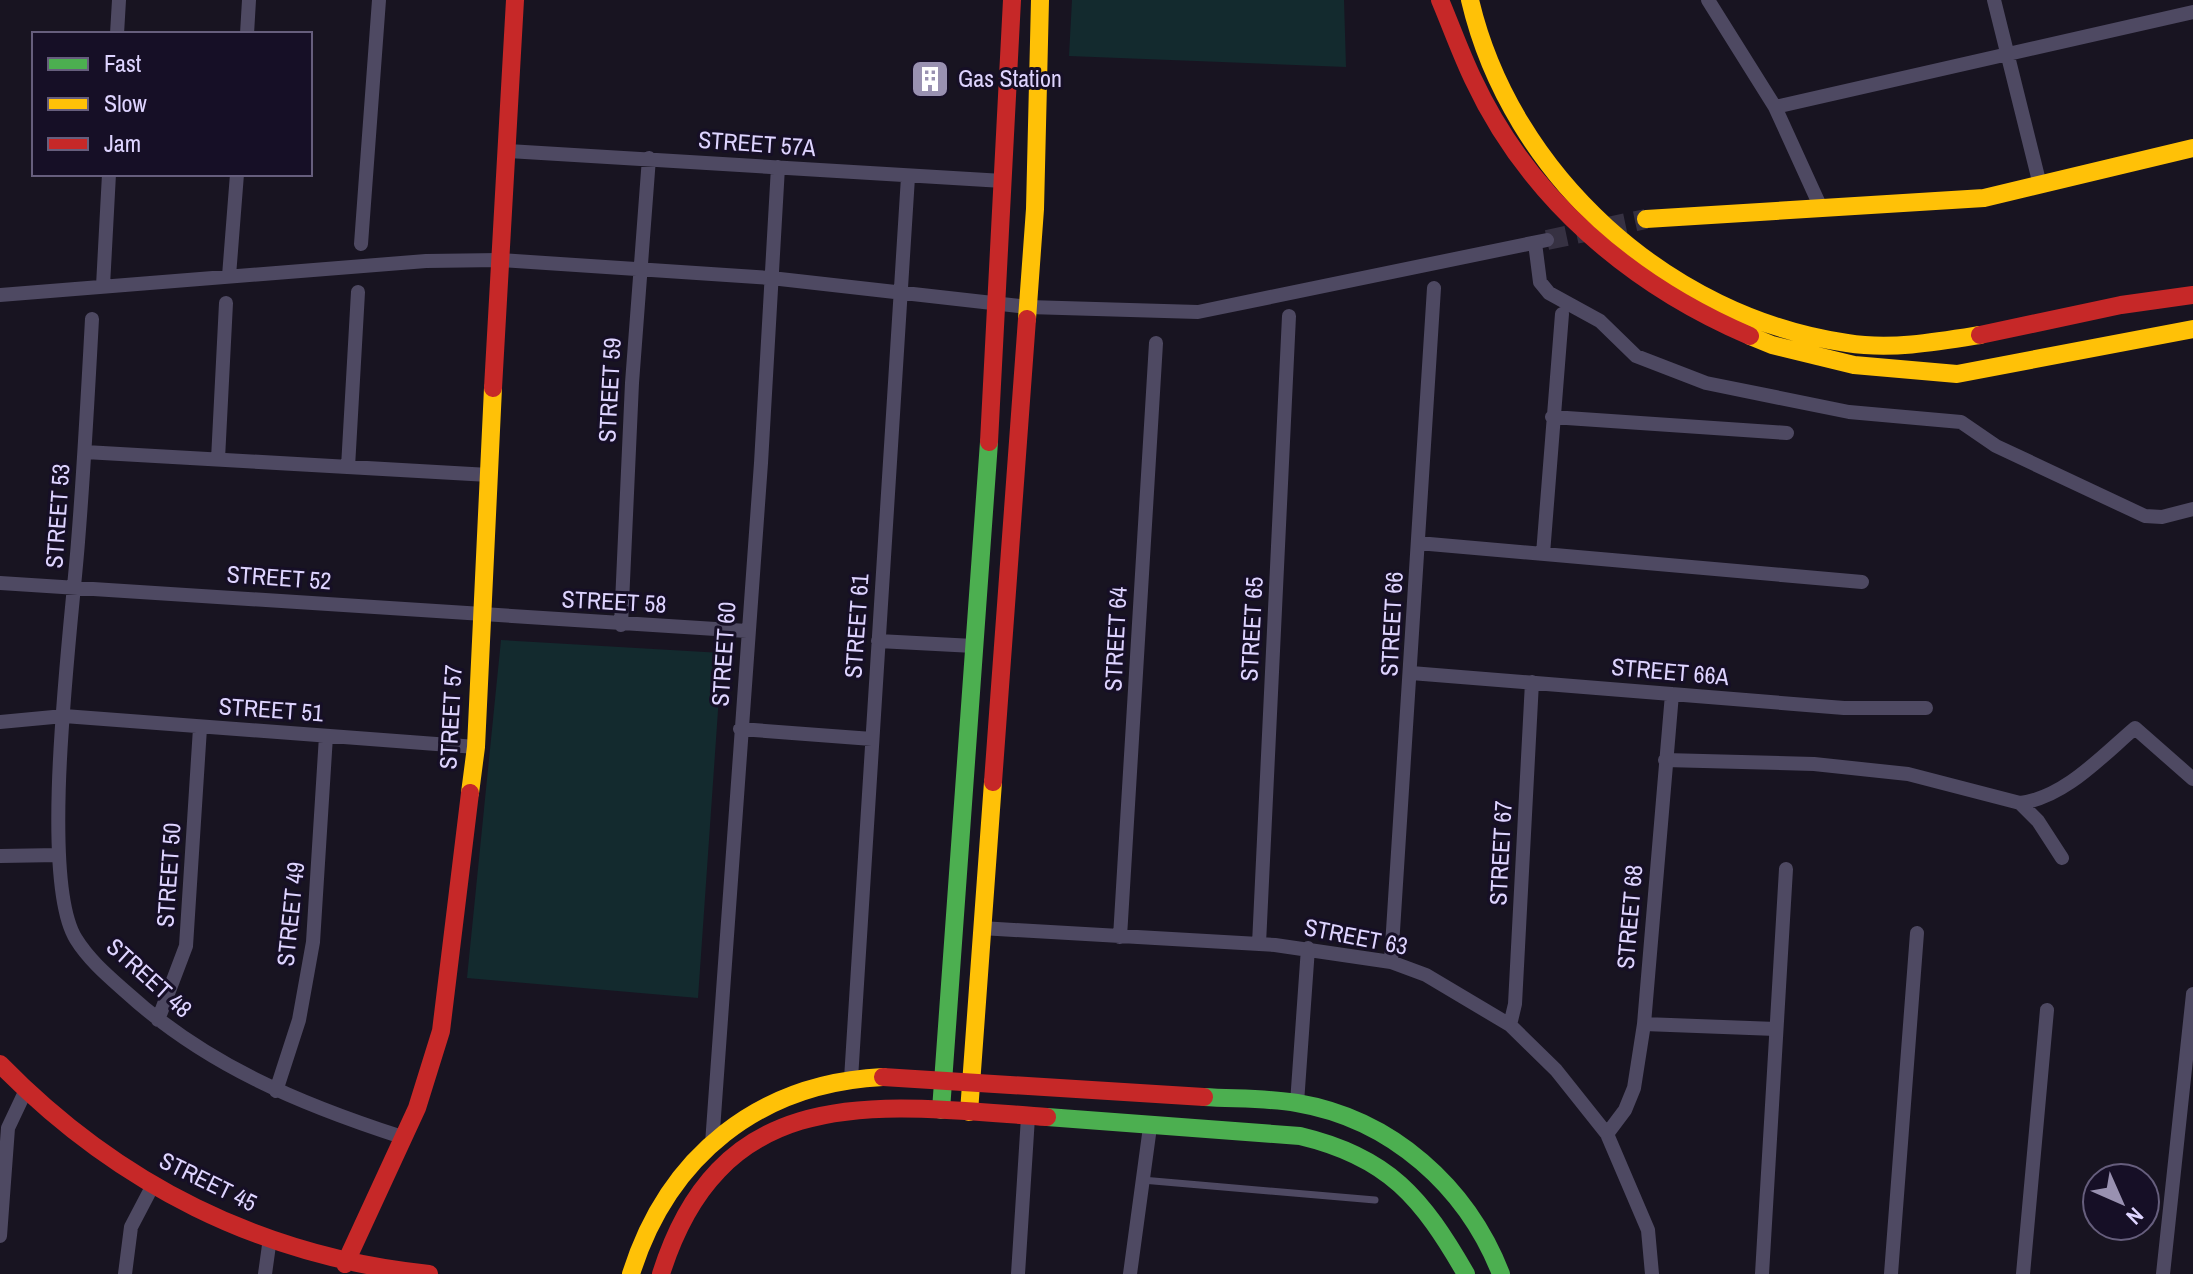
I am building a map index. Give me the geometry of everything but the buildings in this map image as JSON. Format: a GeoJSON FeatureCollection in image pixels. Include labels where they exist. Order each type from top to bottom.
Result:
{"type":"FeatureCollection","features":[{"type":"Feature","properties":{"kind":"main road","name":"STREET 57"},"geometry":{"type":"LineString","coordinates":[[345,1264],[417,1108],[441,1031],[476,747],[480,615],[515,0]]}},
{"type":"Feature","properties":{"kind":"main road"},"geometry":{"type":"LineString","coordinates":[[941,1110],[999,303],[1012,0]]}},
{"type":"Feature","properties":{"kind":"main road"},"geometry":{"type":"LineString","coordinates":[[969,1112],[1035,209],[1040,0]]}},
{"type":"Feature","properties":{"kind":"main road"},"geometry":{"type":"LineString","coordinates":[[1440,0],[1458,53],[1487,112],[1560,211],[1598,247],[1651,286],[1701,316],[1756,341],[1865,366],[1944,374],[2025,363],[2193,329]]}},
{"type":"Feature","properties":{"kind":"main road"},"geometry":{"type":"LineString","coordinates":[[1470,0],[1480,43],[1514,118],[1562,185],[1593,218],[1683,283],[1778,327],[1831,341],[1904,345],[1977,335],[2148,299],[2193,295]]}},
{"type":"Feature","properties":{"kind":"main road"},"geometry":{"type":"LineString","coordinates":[[1646,219],[1984,198],[2193,148]]}},
{"type":"Feature","properties":{"kind":"main road","name":"STREET 45"},"geometry":{"type":"LineString","coordinates":[[0,1064],[25,1092],[153,1185],[270,1238],[345,1264],[429,1274]]}},
{"type":"Feature","properties":{"kind":"main road"},"geometry":{"type":"LineString","coordinates":[[631,1274],[638,1242],[665,1191],[712,1144],[763,1107],[812,1087],[851,1079],[943,1079],[1297,1103],[1334,1111],[1363,1123],[1421,1160],[1466,1206],[1496,1255],[1501,1274]]}},
{"type":"Feature","properties":{"kind":"main road"},"geometry":{"type":"LineString","coordinates":[[661,1274],[677,1221],[698,1189],[728,1158],[761,1136],[811,1117],[857,1107],[941,1110],[1300,1136],[1332,1142],[1389,1171],[1432,1214],[1466,1274]]}},
{"type":"Feature","properties":{"kind":"street"},"geometry":{"type":"LineString","coordinates":[[117,32],[119,0]]}},
{"type":"Feature","properties":{"kind":"street"},"geometry":{"type":"LineString","coordinates":[[247,32],[249,0]]}},
{"type":"Feature","properties":{"kind":"street"},"geometry":{"type":"LineString","coordinates":[[361,244],[379,0]]}},
{"type":"Feature","properties":{"kind":"street"},"geometry":{"type":"LineString","coordinates":[[1708,0],[1775,107],[1821,208]]}},
{"type":"Feature","properties":{"kind":"street"},"geometry":{"type":"LineString","coordinates":[[1994,0],[2040,185]]}},
{"type":"Feature","properties":{"kind":"street"},"geometry":{"type":"LineString","coordinates":[[1775,107],[2193,12]]}},
{"type":"Feature","properties":{"kind":"street","name":"STREET 57A"},"geometry":{"type":"LineString","coordinates":[[508,151],[1003,181]]}},
{"type":"Feature","properties":{"kind":"street","name":"STREET 59"},"geometry":{"type":"LineString","coordinates":[[621,625],[640,267],[649,158]]}},
{"type":"Feature","properties":{"kind":"street","name":"STREET 60"},"geometry":{"type":"LineString","coordinates":[[712,1144],[761,463],[778,167]]}},
{"type":"Feature","properties":{"kind":"street"},"geometry":{"type":"LineString","coordinates":[[103,286],[109,176]]}},
{"type":"Feature","properties":{"kind":"street"},"geometry":{"type":"LineString","coordinates":[[229,276],[237,176]]}},
{"type":"Feature","properties":{"kind":"street","name":"STREET 61"},"geometry":{"type":"LineString","coordinates":[[851,1079],[908,177]]}},
{"type":"Feature","properties":{"kind":"street"},"geometry":{"type":"LineString","coordinates":[[0,295],[426,261],[500,260],[771,278],[1028,307],[1198,312],[1541,241],[1540,282],[1549,293],[1600,321],[1636,356],[1706,383],[1849,412],[1961,422],[1996,446],[2145,516],[2162,517],[2193,509]]}},
{"type":"Feature","properties":{"kind":"street","name":"STREET 66"},"geometry":{"type":"LineString","coordinates":[[1391,962],[1434,288]]}},
{"type":"Feature","properties":{"kind":"street"},"geometry":{"type":"LineString","coordinates":[[348,467],[358,292]]}},
{"type":"Feature","properties":{"kind":"street"},"geometry":{"type":"LineString","coordinates":[[218,459],[226,303]]}},
{"type":"Feature","properties":{"kind":"street"},"geometry":{"type":"LineString","coordinates":[[1543,554],[1562,314]]}},
{"type":"Feature","properties":{"kind":"street","name":"STREET 65"},"geometry":{"type":"LineString","coordinates":[[1259,944],[1289,316]]}},
{"type":"Feature","properties":{"kind":"street","name":"STREET 53"},"geometry":{"type":"LineString","coordinates":[[64,716],[92,319]]}},
{"type":"Feature","properties":{"kind":"street","name":"STREET 64"},"geometry":{"type":"LineString","coordinates":[[1120,937],[1156,343]]}},
{"type":"Feature","properties":{"kind":"street"},"geometry":{"type":"LineString","coordinates":[[1552,417],[1787,433]]}},
{"type":"Feature","properties":{"kind":"street"},"geometry":{"type":"LineString","coordinates":[[85,452],[489,475]]}},
{"type":"Feature","properties":{"kind":"street"},"geometry":{"type":"LineString","coordinates":[[1418,543],[1862,582]]}},
{"type":"Feature","properties":{"kind":"street","name":"STREET 52"},"geometry":{"type":"LineString","coordinates":[[0,583],[75,585],[480,615]]}},
{"type":"Feature","properties":{"kind":"street","name":"STREET 58"},"geometry":{"type":"LineString","coordinates":[[480,615],[747,631]]}},
{"type":"Feature","properties":{"kind":"street"},"geometry":{"type":"LineString","coordinates":[[878,641],[974,646]]}},
{"type":"Feature","properties":{"kind":"street","name":"STREET 66A"},"geometry":{"type":"LineString","coordinates":[[1411,673],[1844,708],[1926,708]]}},
{"type":"Feature","properties":{"kind":"street","name":"STREET 67"},"geometry":{"type":"LineString","coordinates":[[1510,1025],[1515,1004],[1532,682]]}},
{"type":"Feature","properties":{"kind":"street","name":"STREET 68"},"geometry":{"type":"LineString","coordinates":[[1607,1134],[1625,1110],[1634,1088],[1644,1024],[1672,694]]}},
{"type":"Feature","properties":{"kind":"street","name":"STREET 51"},"geometry":{"type":"LineString","coordinates":[[0,722],[64,716],[476,747]]}},
{"type":"Feature","properties":{"kind":"street","name":"STREET 48"},"geometry":{"type":"LineString","coordinates":[[64,716],[59,855],[61,892],[75,938],[98,967],[158,1020],[234,1071],[276,1091],[402,1137]]}},
{"type":"Feature","properties":{"kind":"street","name":"STREET 50"},"geometry":{"type":"LineString","coordinates":[[158,1020],[186,946],[200,728]]}},
{"type":"Feature","properties":{"kind":"street"},"geometry":{"type":"LineString","coordinates":[[1665,760],[1866,768],[1908,774],[2020,803],[2040,801],[2079,775],[2135,728],[2193,779]]}},
{"type":"Feature","properties":{"kind":"street"},"geometry":{"type":"LineString","coordinates":[[740,729],[872,739]]}},
{"type":"Feature","properties":{"kind":"street","name":"STREET 49"},"geometry":{"type":"LineString","coordinates":[[276,1091],[299,1020],[313,942],[326,736]]}},
{"type":"Feature","properties":{"kind":"street"},"geometry":{"type":"LineString","coordinates":[[2020,803],[2038,821],[2062,858]]}},
{"type":"Feature","properties":{"kind":"street"},"geometry":{"type":"LineString","coordinates":[[0,856],[32,852],[59,855]]}},
{"type":"Feature","properties":{"kind":"street"},"geometry":{"type":"LineString","coordinates":[[1762,1274],[1786,869]]}},
{"type":"Feature","properties":{"kind":"street","name":"STREET 63"},"geometry":{"type":"LineString","coordinates":[[981,928],[1308,948],[1391,962],[1426,975],[1510,1025],[1556,1070],[1607,1134],[1648,1230],[1652,1274]]}},
{"type":"Feature","properties":{"kind":"street"},"geometry":{"type":"LineString","coordinates":[[1891,1274],[1917,933]]}},
{"type":"Feature","properties":{"kind":"street"},"geometry":{"type":"LineString","coordinates":[[1297,1103],[1308,948]]}},
{"type":"Feature","properties":{"kind":"street"},"geometry":{"type":"LineString","coordinates":[[2163,1274],[2193,994]]}},
{"type":"Feature","properties":{"kind":"street"},"geometry":{"type":"LineString","coordinates":[[2023,1274],[2047,1010]]}},
{"type":"Feature","properties":{"kind":"street"},"geometry":{"type":"LineString","coordinates":[[1644,1024],[1776,1029]]}},
{"type":"Feature","properties":{"kind":"street"},"geometry":{"type":"LineString","coordinates":[[0,1236],[8,1128],[25,1092]]}},
{"type":"Feature","properties":{"kind":"street"},"geometry":{"type":"LineString","coordinates":[[1018,1274],[1028,1117]]}},
{"type":"Feature","properties":{"kind":"street"},"geometry":{"type":"LineString","coordinates":[[1130,1274],[1150,1127]]}},
{"type":"Feature","properties":{"kind":"street"},"geometry":{"type":"LineString","coordinates":[[125,1274],[131,1227],[153,1185]]}},
{"type":"Feature","properties":{"kind":"street"},"geometry":{"type":"LineString","coordinates":[[265,1274],[270,1238]]}},
{"type":"Feature","properties":{"kind":"lane"},"geometry":{"type":"LineString","coordinates":[[1142,1180],[1375,1200]]}},
{"type":"Feature","properties":{"kind":"green space"},"geometry":{"type":"Polygon","coordinates":[[[1072,0],[1344,0],[1346,67],[1069,56],[1072,0]]]}},
{"type":"Feature","properties":{"kind":"green space"},"geometry":{"type":"Polygon","coordinates":[[[501,640],[722,653],[698,998],[467,978],[501,640]]]}},
{"type":"Feature","properties":{"kind":"tunnel"},"geometry":{"type":"LineString","coordinates":[[1547,240],[1646,219]]}},
{"type":"Feature","properties":{"kind":"traffic: fast"},"geometry":{"type":"LineString","coordinates":[[941,1110],[989,442]]}},
{"type":"Feature","properties":{"kind":"traffic: fast"},"geometry":{"type":"LineString","coordinates":[[1204,1097],[1263,1099],[1332,1111],[1394,1141],[1447,1186],[1486,1242],[1501,1274]]}},
{"type":"Feature","properties":{"kind":"traffic: fast"},"geometry":{"type":"LineString","coordinates":[[1047,1117],[1300,1136],[1331,1145],[1357,1156],[1400,1184],[1434,1223],[1466,1274]]}},
{"type":"Feature","properties":{"kind":"traffic: slow"},"geometry":{"type":"LineString","coordinates":[[1027,319],[1035,209],[1040,0]]}},
{"type":"Feature","properties":{"kind":"traffic: slow"},"geometry":{"type":"LineString","coordinates":[[1470,0],[1491,64],[1521,124],[1560,179],[1607,227],[1660,269],[1718,303],[1781,328],[1847,343],[1897,345],[1980,335]]}},
{"type":"Feature","properties":{"kind":"traffic: slow"},"geometry":{"type":"LineString","coordinates":[[1646,219],[1984,198],[2193,148]]}},
{"type":"Feature","properties":{"kind":"traffic: slow"},"geometry":{"type":"LineString","coordinates":[[1750,336],[1772,345],[1854,365],[1957,374],[2193,329]]}},
{"type":"Feature","properties":{"kind":"traffic: slow"},"geometry":{"type":"LineString","coordinates":[[470,793],[476,747],[493,388]]}},
{"type":"Feature","properties":{"kind":"traffic: slow"},"geometry":{"type":"LineString","coordinates":[[969,1112],[993,782]]}},
{"type":"Feature","properties":{"kind":"traffic: slow"},"geometry":{"type":"LineString","coordinates":[[631,1274],[647,1232],[669,1194],[694,1161],[724,1134],[759,1111],[797,1094],[838,1082],[883,1077]]}},
{"type":"Feature","properties":{"kind":"traffic: jam"},"geometry":{"type":"LineString","coordinates":[[493,388],[515,0]]}},
{"type":"Feature","properties":{"kind":"traffic: jam"},"geometry":{"type":"LineString","coordinates":[[989,442],[1012,0]]}},
{"type":"Feature","properties":{"kind":"traffic: jam"},"geometry":{"type":"LineString","coordinates":[[1440,0],[1469,69],[1496,122],[1523,163],[1554,200],[1625,264],[1664,291],[1750,336]]}},
{"type":"Feature","properties":{"kind":"traffic: jam"},"geometry":{"type":"LineString","coordinates":[[1980,335],[2121,305],[2193,295]]}},
{"type":"Feature","properties":{"kind":"traffic: jam"},"geometry":{"type":"LineString","coordinates":[[993,782],[1027,319]]}},
{"type":"Feature","properties":{"kind":"traffic: jam"},"geometry":{"type":"LineString","coordinates":[[345,1264],[417,1108],[441,1031],[470,793]]}},
{"type":"Feature","properties":{"kind":"traffic: jam"},"geometry":{"type":"LineString","coordinates":[[0,1064],[45,1107],[93,1145],[143,1179],[196,1208],[251,1232],[308,1251],[367,1265],[429,1274]]}},
{"type":"Feature","properties":{"kind":"traffic: jam"},"geometry":{"type":"LineString","coordinates":[[883,1077],[1204,1097]]}},
{"type":"Feature","properties":{"kind":"traffic: jam"},"geometry":{"type":"LineString","coordinates":[[661,1274],[689,1210],[724,1165],[766,1135],[815,1117],[868,1109],[925,1109],[1047,1117]]}},
{"type":"Feature","properties":{"kind":"place","name":"Gas Station"},"geometry":{"type":"Point","coordinates":[930,79]}}]}
